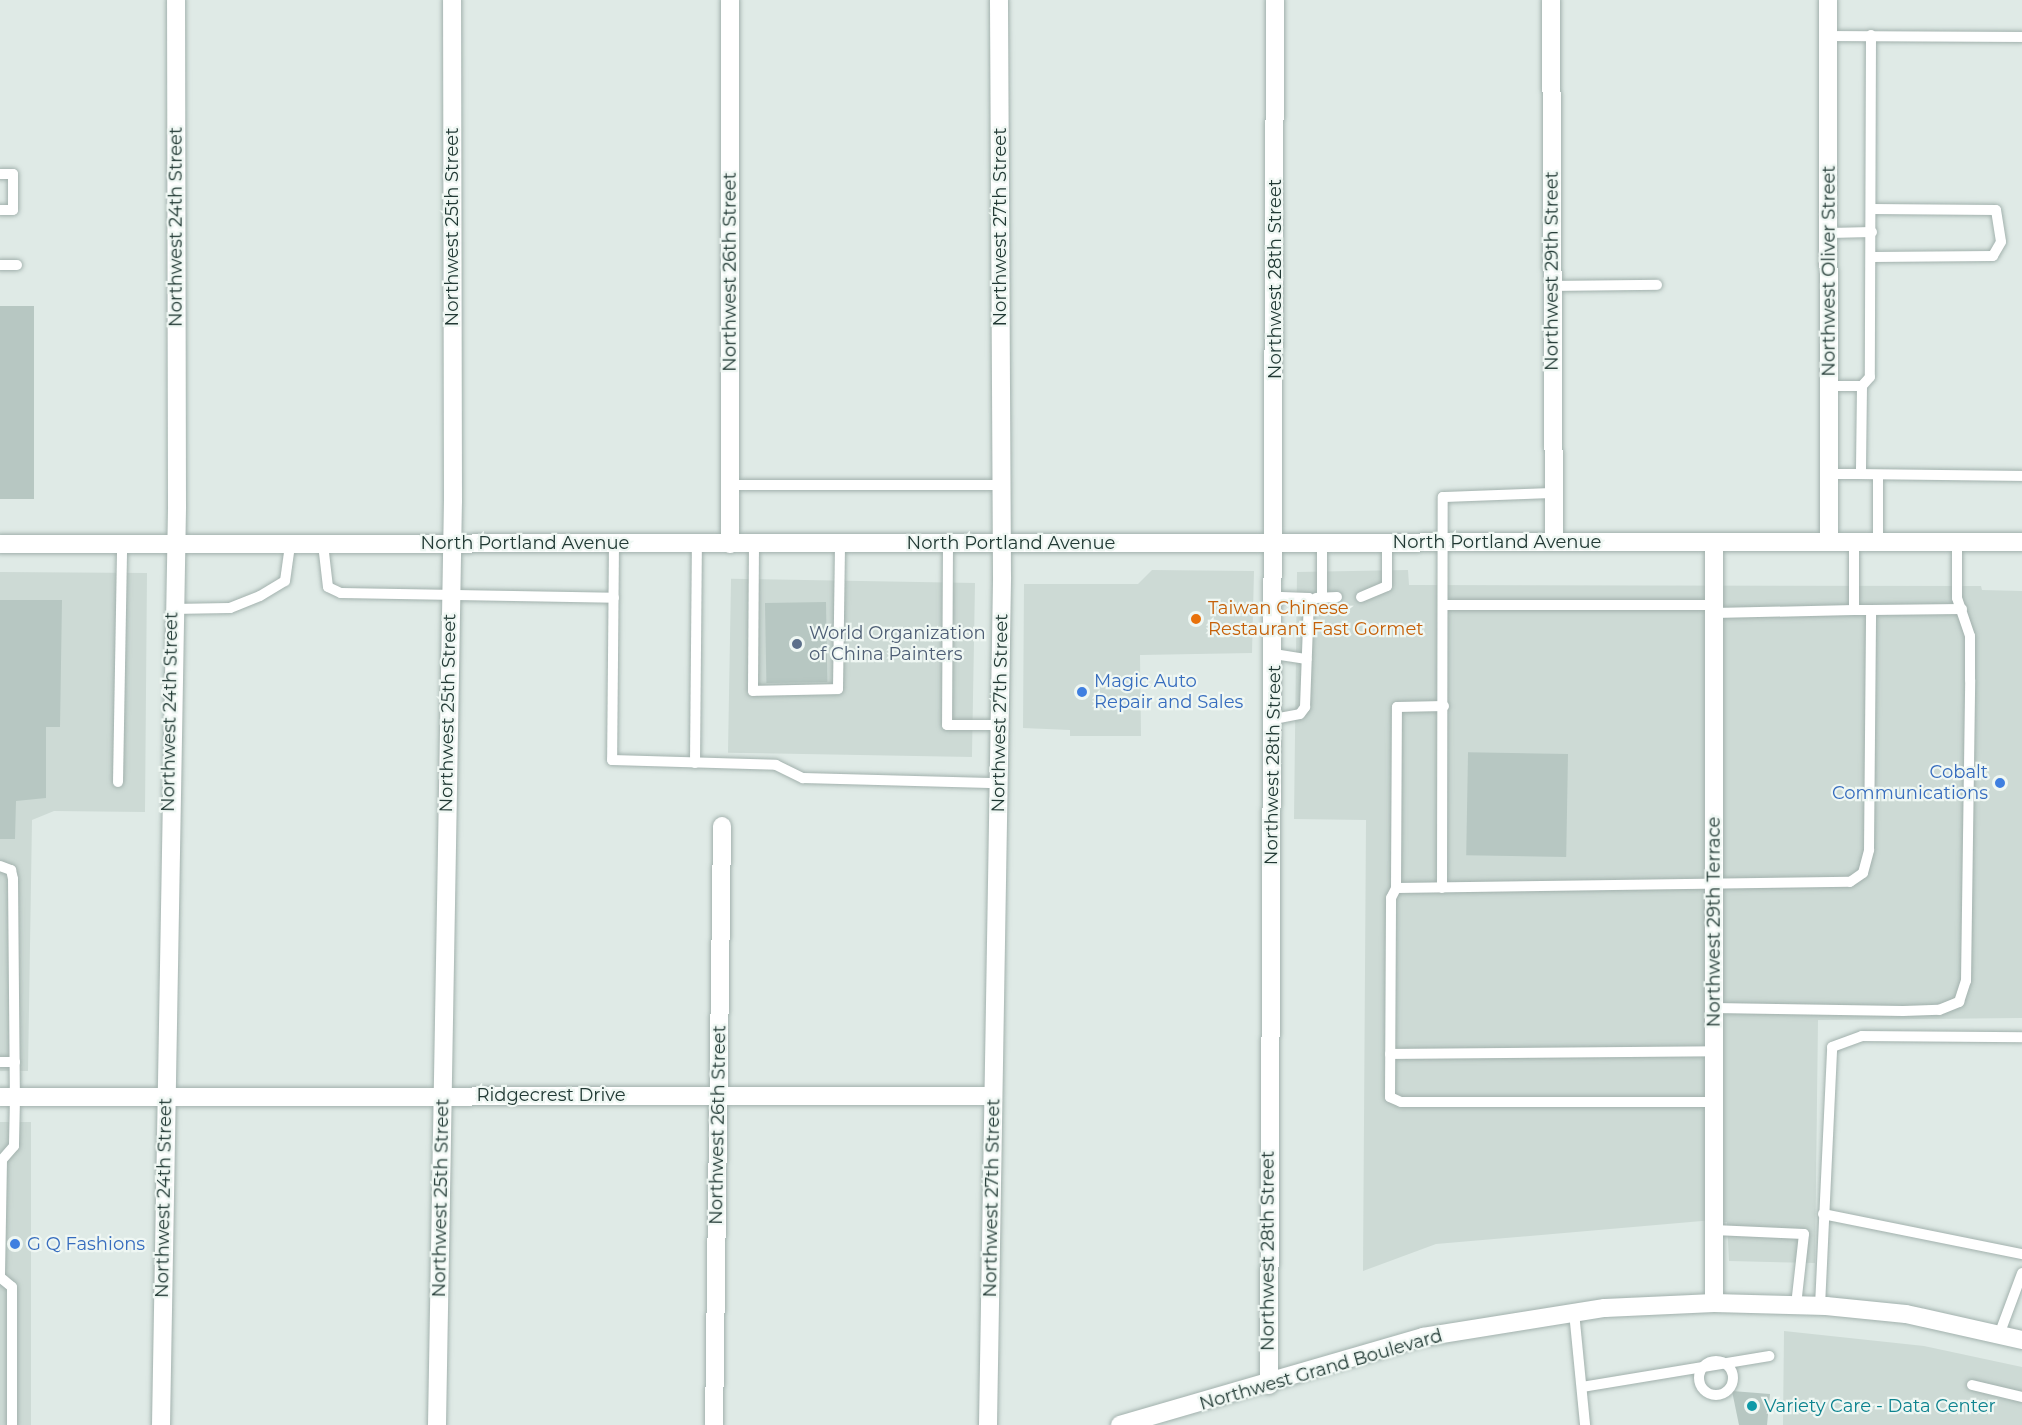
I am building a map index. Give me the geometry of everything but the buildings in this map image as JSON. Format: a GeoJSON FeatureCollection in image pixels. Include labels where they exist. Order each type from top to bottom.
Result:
{"type":"FeatureCollection","features":[{"type":"Feature","properties":{"kind":"street","name":"Northwest 24th Street"},"geometry":{"type":"LineString","coordinates":[[161,1425],[171,609],[174,544],[176,0]]}},
{"type":"Feature","properties":{"kind":"street","name":"Northwest 25th Street"},"geometry":{"type":"LineString","coordinates":[[437,1425],[451,543],[452,0]]}},
{"type":"Feature","properties":{"kind":"street","name":"Northwest 26th Street"},"geometry":{"type":"LineString","coordinates":[[730,0],[730,544]]}},
{"type":"Feature","properties":{"kind":"street","name":"Northwest 27th Street"},"geometry":{"type":"LineString","coordinates":[[987,1425],[1000,725],[999,0]]}},
{"type":"Feature","properties":{"kind":"street","name":"Northwest 28th Street"},"geometry":{"type":"LineString","coordinates":[[1269,1385],[1275,597],[1275,0]]}},
{"type":"Feature","properties":{"kind":"street","name":"Northwest 29th Street"},"geometry":{"type":"LineString","coordinates":[[1551,0],[1554,542]]}},
{"type":"Feature","properties":{"kind":"street","name":"Northwest Oliver Street"},"geometry":{"type":"LineString","coordinates":[[1828,0],[1829,542]]}},
{"type":"Feature","properties":{"kind":"street","name":"Northwest 29th Terrace"},"geometry":{"type":"LineString","coordinates":[[1714,542],[1714,1303]]}},
{"type":"Feature","properties":{"kind":"street","name":"North Portland Avenue"},"geometry":{"type":"LineString","coordinates":[[0,544],[2022,542]]}},
{"type":"Feature","properties":{"kind":"street","name":"Northwest 26th Street"},"geometry":{"type":"LineString","coordinates":[[714,1425],[723,826]]}},
{"type":"Feature","properties":{"kind":"street","name":"Ridgecrest Drive"},"geometry":{"type":"LineString","coordinates":[[8,1097],[442,1094],[993,1096]]}},
{"type":"Feature","properties":{"kind":"street","name":"Northwest Grand Boulevard"},"geometry":{"type":"LineString","coordinates":[[1120,1425],[1269,1385],[1423,1337],[1574,1312],[1714,1303],[1820,1306],[1906,1314],[2022,1340]]}},
{"type":"Feature","properties":{"kind":"lane"},"geometry":{"type":"LineString","coordinates":[[1861,474],[1862,386],[1870,377],[1872,232],[1870,35]]}},
{"type":"Feature","properties":{"kind":"lane"},"geometry":{"type":"LineString","coordinates":[[1828,36],[2022,37]]}},
{"type":"Feature","properties":{"kind":"lane"},"geometry":{"type":"LineString","coordinates":[[0,174],[13,174],[13,210],[0,210]]}},
{"type":"Feature","properties":{"kind":"lane"},"geometry":{"type":"LineString","coordinates":[[1871,209],[1996,210],[2001,242],[1993,256],[1872,257]]}},
{"type":"Feature","properties":{"kind":"lane"},"geometry":{"type":"LineString","coordinates":[[1829,233],[1872,232]]}},
{"type":"Feature","properties":{"kind":"lane"},"geometry":{"type":"LineString","coordinates":[[0,265],[17,265]]}},
{"type":"Feature","properties":{"kind":"lane"},"geometry":{"type":"LineString","coordinates":[[1553,286],[1656,285]]}},
{"type":"Feature","properties":{"kind":"lane"},"geometry":{"type":"LineString","coordinates":[[1829,386],[1862,386]]}},
{"type":"Feature","properties":{"kind":"lane"},"geometry":{"type":"LineString","coordinates":[[1829,474],[1861,474],[1878,478],[2022,476]]}},
{"type":"Feature","properties":{"kind":"lane"},"geometry":{"type":"LineString","coordinates":[[1878,478],[1878,542]]}},
{"type":"Feature","properties":{"kind":"lane"},"geometry":{"type":"LineString","coordinates":[[730,485],[1000,485]]}},
{"type":"Feature","properties":{"kind":"lane"},"geometry":{"type":"LineString","coordinates":[[1442,888],[1446,542],[1443,497],[1553,493]]}},
{"type":"Feature","properties":{"kind":"lane"},"geometry":{"type":"LineString","coordinates":[[1322,542],[1322,598]]}},
{"type":"Feature","properties":{"kind":"lane"},"geometry":{"type":"LineString","coordinates":[[1361,597],[1387,586],[1387,542]]}},
{"type":"Feature","properties":{"kind":"lane"},"geometry":{"type":"LineString","coordinates":[[1854,542],[1854,610]]}},
{"type":"Feature","properties":{"kind":"lane"},"geometry":{"type":"LineString","coordinates":[[1714,1008],[1939,1010],[1959,1002],[1966,981],[1970,636],[1962,609],[1957,542]]}},
{"type":"Feature","properties":{"kind":"lane"},"geometry":{"type":"LineString","coordinates":[[614,543],[612,760],[776,765],[803,778],[999,783]]}},
{"type":"Feature","properties":{"kind":"lane"},"geometry":{"type":"LineString","coordinates":[[754,544],[753,691],[838,689],[840,543]]}},
{"type":"Feature","properties":{"kind":"lane"},"geometry":{"type":"LineString","coordinates":[[948,543],[946,725],[1000,725]]}},
{"type":"Feature","properties":{"kind":"lane"},"geometry":{"type":"LineString","coordinates":[[118,782],[122,544]]}},
{"type":"Feature","properties":{"kind":"lane"},"geometry":{"type":"LineString","coordinates":[[171,609],[230,608],[260,596],[285,581],[290,544]]}},
{"type":"Feature","properties":{"kind":"lane"},"geometry":{"type":"LineString","coordinates":[[322,544],[328,587],[341,593],[614,598]]}},
{"type":"Feature","properties":{"kind":"lane"},"geometry":{"type":"LineString","coordinates":[[695,763],[697,544]]}},
{"type":"Feature","properties":{"kind":"lane"},"geometry":{"type":"LineString","coordinates":[[1275,597],[1337,597]]}},
{"type":"Feature","properties":{"kind":"lane"},"geometry":{"type":"LineString","coordinates":[[1274,719],[1300,714],[1305,707],[1309,598]]}},
{"type":"Feature","properties":{"kind":"lane"},"geometry":{"type":"LineString","coordinates":[[1445,605],[1714,609],[1962,609]]}},
{"type":"Feature","properties":{"kind":"lane"},"geometry":{"type":"LineString","coordinates":[[1396,888],[1850,882],[1863,873],[1869,850],[1871,609]]}},
{"type":"Feature","properties":{"kind":"lane"},"geometry":{"type":"LineString","coordinates":[[1274,654],[1308,659]]}},
{"type":"Feature","properties":{"kind":"lane"},"geometry":{"type":"LineString","coordinates":[[1444,706],[1397,707],[1396,888],[1390,1097],[1401,1102],[1714,1102]]}},
{"type":"Feature","properties":{"kind":"lane"},"geometry":{"type":"LineString","coordinates":[[0,866],[11,870],[13,879],[15,1062],[8,1097],[14,1146],[2,1160],[0,1278],[12,1287],[12,1425]]}},
{"type":"Feature","properties":{"kind":"lane"},"geometry":{"type":"LineString","coordinates":[[1820,1306],[1832,1047],[1862,1036],[2022,1037]]}},
{"type":"Feature","properties":{"kind":"lane"},"geometry":{"type":"LineString","coordinates":[[1390,1054],[1714,1051]]}},
{"type":"Feature","properties":{"kind":"lane"},"geometry":{"type":"LineString","coordinates":[[0,1062],[15,1062]]}},
{"type":"Feature","properties":{"kind":"lane"},"geometry":{"type":"LineString","coordinates":[[0,1146],[14,1146]]}},
{"type":"Feature","properties":{"kind":"lane"},"geometry":{"type":"LineString","coordinates":[[1823,1214],[2022,1254]]}},
{"type":"Feature","properties":{"kind":"lane"},"geometry":{"type":"LineString","coordinates":[[1714,1230],[1804,1234],[1796,1305]]}},
{"type":"Feature","properties":{"kind":"lane"},"geometry":{"type":"LineString","coordinates":[[1999,1335],[2022,1273]]}},
{"type":"Feature","properties":{"kind":"lane"},"geometry":{"type":"LineString","coordinates":[[1574,1312],[1585,1425]]}},
{"type":"Feature","properties":{"kind":"lane"},"geometry":{"type":"LineString","coordinates":[[1582,1387],[1714,1362],[1769,1356]]}},
{"type":"Feature","properties":{"kind":"lane"},"geometry":{"type":"LineString","coordinates":[[1972,1385],[2022,1397]]}},
{"type":"Feature","properties":{"kind":"shaded area","name":"Magic Auto Repair and Sales"},"geometry":{"type":"Polygon","coordinates":[[[1152,570],[1254,571],[1252,653],[1140,655],[1141,736],[1070,736],[1070,730],[1023,728],[1024,584],[1138,584],[1152,570]]]}},
{"type":"Feature","properties":{"kind":"shaded area"},"geometry":{"type":"Polygon","coordinates":[[[1408,570],[1409,585],[1981,586],[1982,590],[2022,591],[2022,1018],[1818,1020],[1815,1263],[1729,1261],[1727,1222],[1702,1221],[1436,1244],[1363,1271],[1366,820],[1294,819],[1297,572],[1408,570]]]}},
{"type":"Feature","properties":{"kind":"shaded area"},"geometry":{"type":"Polygon","coordinates":[[[0,572],[147,573],[145,812],[54,811],[32,820],[28,1071],[0,1071],[0,572]]]}},
{"type":"Feature","properties":{"kind":"shaded area"},"geometry":{"type":"Polygon","coordinates":[[[731,579],[975,583],[972,757],[728,753],[731,579]]]}},
{"type":"Feature","properties":{"kind":"shaded area","name":"G Q Fashions"},"geometry":{"type":"Polygon","coordinates":[[[0,1122],[31,1122],[31,1425],[0,1425],[0,1122]]]}},
{"type":"Feature","properties":{"kind":"shaded area"},"geometry":{"type":"Polygon","coordinates":[[[1784,1331],[1924,1346],[2022,1367],[2022,1425],[1783,1425],[1784,1331]]]}},
{"type":"Feature","properties":{"kind":"place","name":"Taiwan Chinese Restaurant Fast Gormet"},"geometry":{"type":"Point","coordinates":[1196,619]}},
{"type":"Feature","properties":{"kind":"place","name":"World Organization of China Painters"},"geometry":{"type":"Point","coordinates":[797,644]}},
{"type":"Feature","properties":{"kind":"place","name":"Magic Auto Repair and Sales"},"geometry":{"type":"Point","coordinates":[1082,692]}},
{"type":"Feature","properties":{"kind":"place","name":"Cobalt Communications"},"geometry":{"type":"Point","coordinates":[2000,783]}},
{"type":"Feature","properties":{"kind":"place","name":"G Q Fashions"},"geometry":{"type":"Point","coordinates":[15,1244]}},
{"type":"Feature","properties":{"kind":"place","name":"Variety Care - Data Center"},"geometry":{"type":"Point","coordinates":[1752,1406]}}]}
